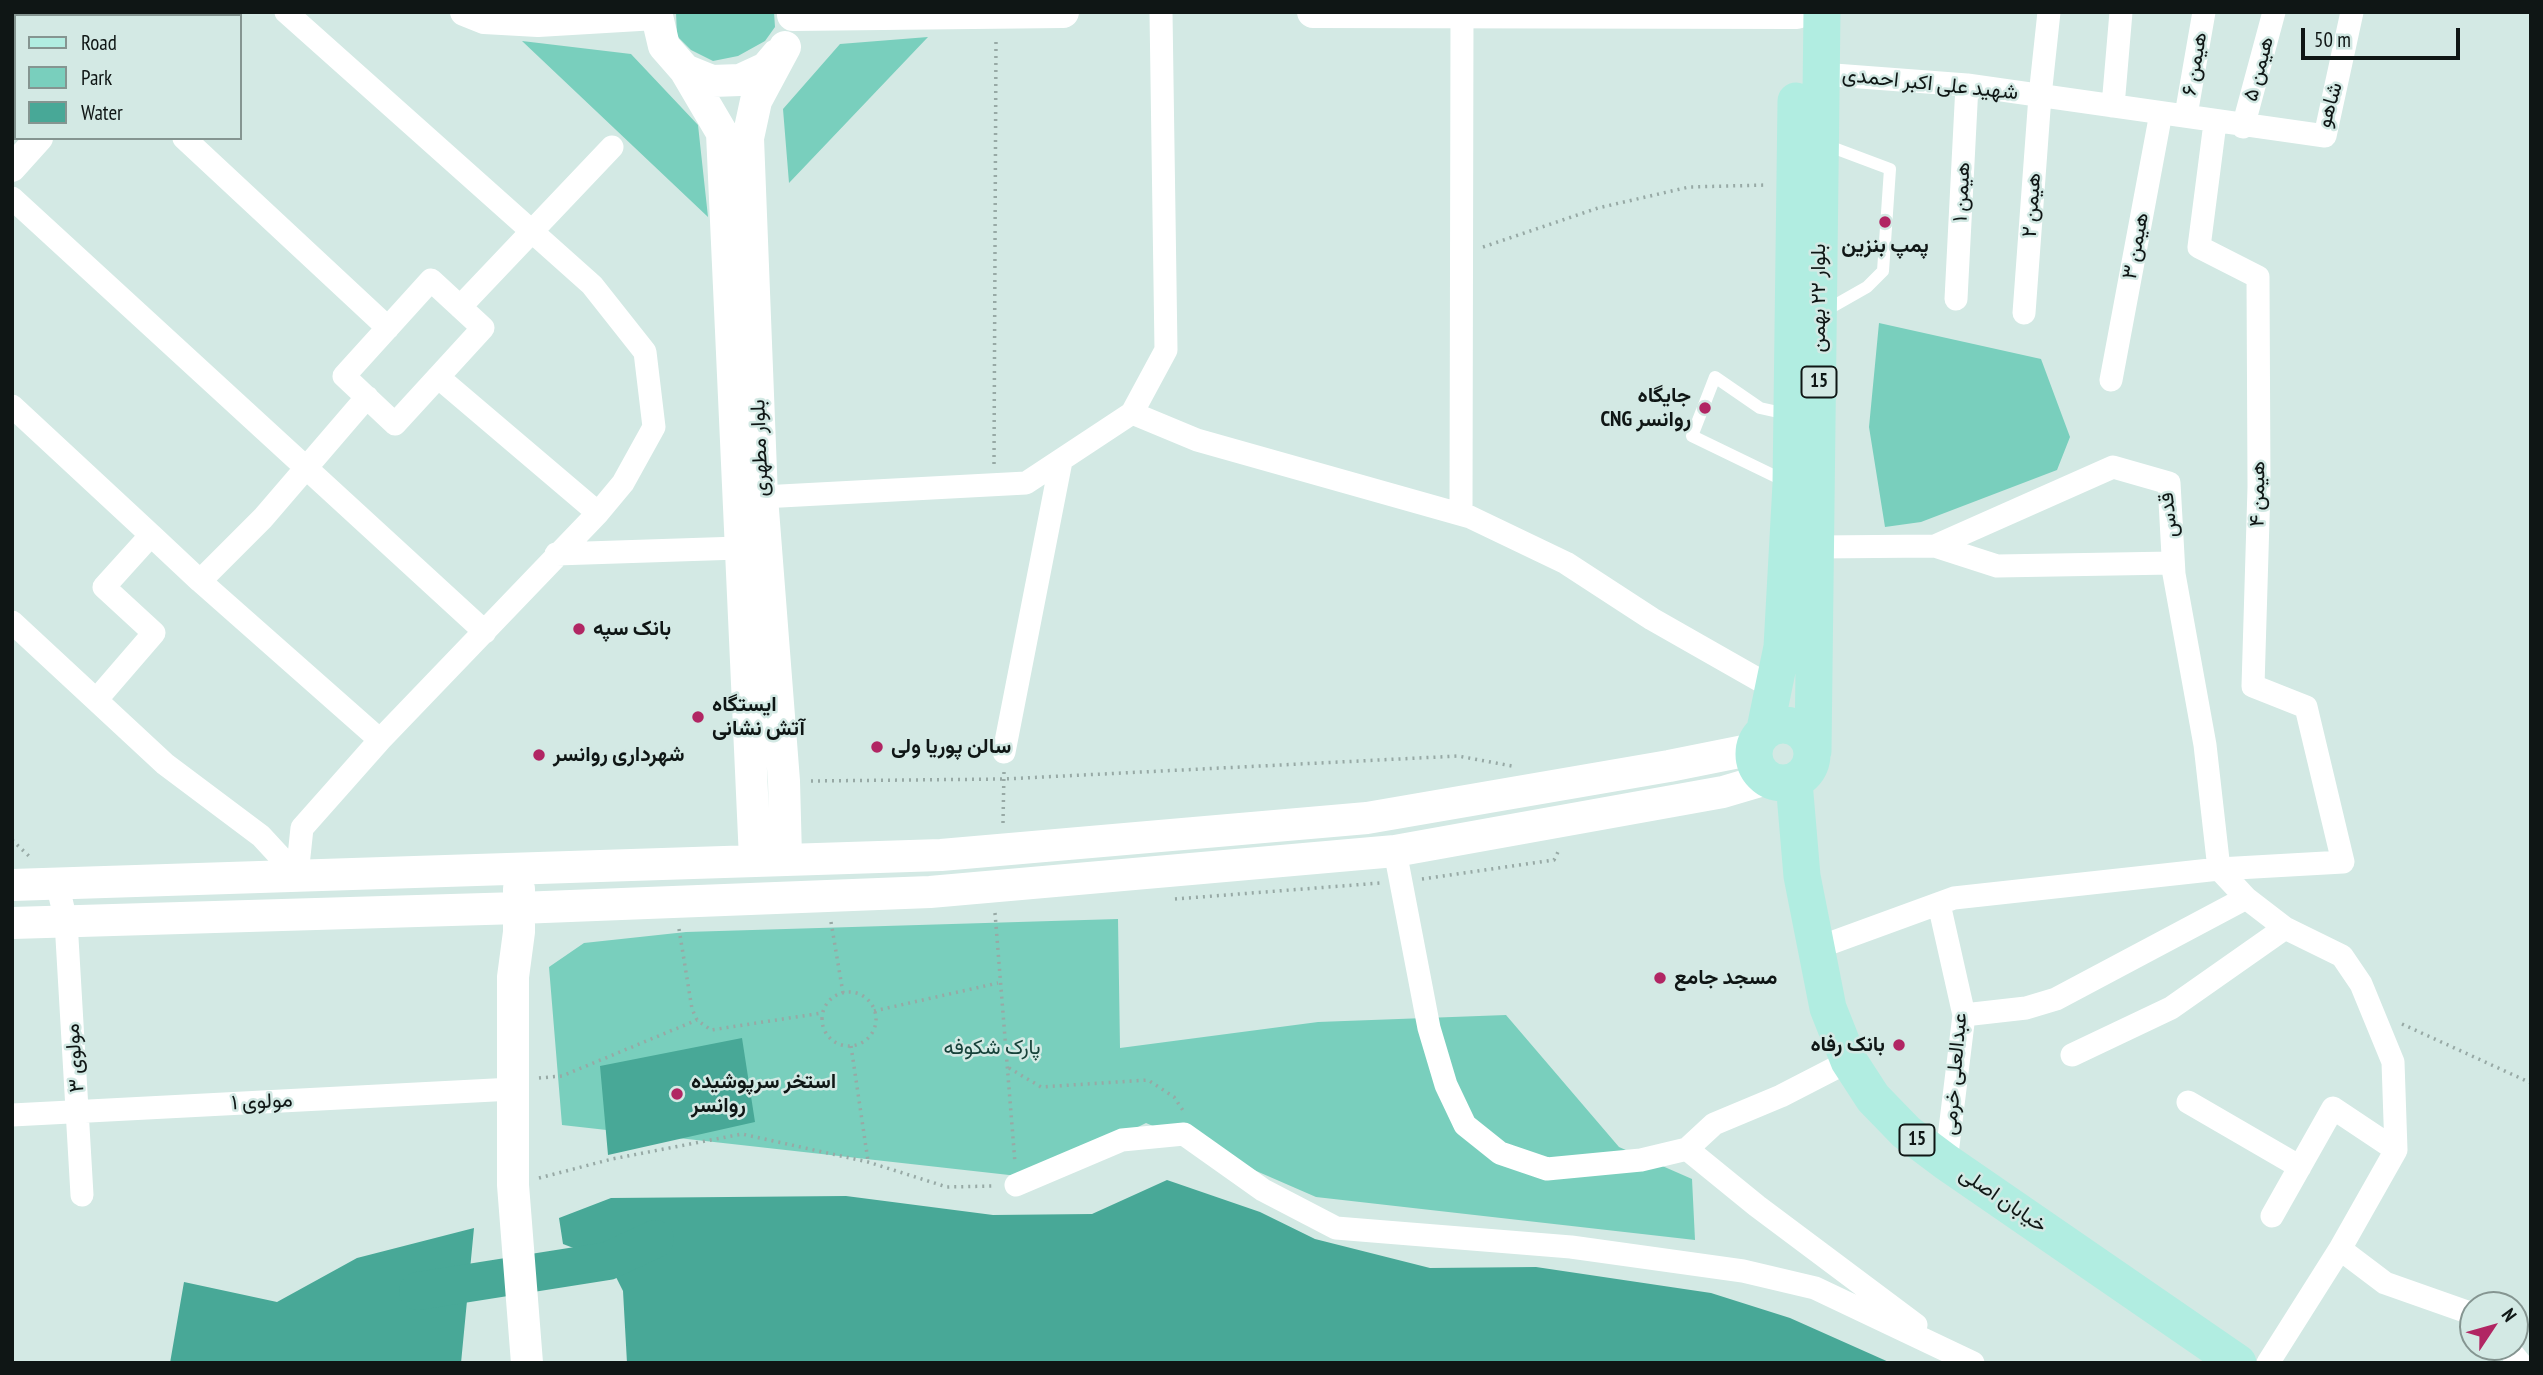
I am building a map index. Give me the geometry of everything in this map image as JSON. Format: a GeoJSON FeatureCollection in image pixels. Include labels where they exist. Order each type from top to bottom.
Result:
{"type":"FeatureCollection","features":[{"type":"Feature","properties":{"kind":"main road"},"geometry":{"type":"LineString","coordinates":[[793,14],[1063,12]]}},
{"type":"Feature","properties":{"kind":"main road"},"geometry":{"type":"LineString","coordinates":[[1314,12],[1797,12]]}},
{"type":"Feature","properties":{"kind":"main road","name":"بلوار ۲۲ بهمن"},"geometry":{"type":"LineString","coordinates":[[1770,760],[1775,688],[1782,647],[1791,484],[1797,12]]}},
{"type":"Feature","properties":{"kind":"main road","name":"بلوار ۲۲ بهمن"},"geometry":{"type":"LineString","coordinates":[[1813,751],[1822,12]]}},
{"type":"Feature","properties":{"kind":"main road","name":"بلوار مطهری"},"geometry":{"type":"LineString","coordinates":[[656,14],[664,46],[685,70],[722,133],[754,859]]}},
{"type":"Feature","properties":{"kind":"main road","name":"بلوار مطهری"},"geometry":{"type":"LineString","coordinates":[[786,858],[784,781],[762,497],[748,138],[756,101],[785,47],[793,14]]}},
{"type":"Feature","properties":{"kind":"main road"},"geometry":{"type":"LineString","coordinates":[[685,70],[712,81],[740,80],[766,68],[785,47]]}},
{"type":"Feature","properties":{"kind":"main road"},"geometry":{"type":"LineString","coordinates":[[12,923],[826,896],[1020,884],[1395,851],[1723,792],[1770,760],[1782,725],[1798,729],[1810,742],[1813,751]]}},
{"type":"Feature","properties":{"kind":"main road","name":"15"},"geometry":{"type":"LineString","coordinates":[[1770,760],[1809,770],[1813,751]]}},
{"type":"Feature","properties":{"kind":"main road"},"geometry":{"type":"LineString","coordinates":[[12,884],[518,866],[942,855],[1367,818],[1544,788],[1770,760]]}},
{"type":"Feature","properties":{"kind":"main road","name":"خیابان اصلی"},"geometry":{"type":"LineString","coordinates":[[1770,760],[1802,876],[1828,1008],[1849,1060],[1873,1098],[1906,1132],[1946,1162],[2238,1363]]}},
{"type":"Feature","properties":{"kind":"main road"},"geometry":{"type":"LineString","coordinates":[[1010,849],[1020,884]]}},
{"type":"Feature","properties":{"kind":"main road"},"geometry":{"type":"LineString","coordinates":[[518,866],[519,932],[513,977],[515,1195],[527,1363]]}},
{"type":"Feature","properties":{"kind":"street"},"geometry":{"type":"LineString","coordinates":[[286,12],[592,285],[645,352],[654,427],[623,483],[598,513],[380,740],[302,828],[297,875]]}},
{"type":"Feature","properties":{"kind":"street"},"geometry":{"type":"LineString","coordinates":[[464,12],[484,20],[538,23],[656,14]]}},
{"type":"Feature","properties":{"kind":"street"},"geometry":{"type":"LineString","coordinates":[[762,497],[994,487],[1026,483],[1132,413],[1166,350],[1161,12]]}},
{"type":"Feature","properties":{"kind":"street","name":"هیمن ۲"},"geometry":{"type":"LineString","coordinates":[[2024,313],[2049,12]]}},
{"type":"Feature","properties":{"kind":"street"},"geometry":{"type":"LineString","coordinates":[[2113,106],[2122,12]]}},
{"type":"Feature","properties":{"kind":"street","name":"هیمن ۶"},"geometry":{"type":"LineString","coordinates":[[2186,115],[2204,12]]}},
{"type":"Feature","properties":{"kind":"street","name":"هیمن ۵"},"geometry":{"type":"LineString","coordinates":[[2244,127],[2274,12]]}},
{"type":"Feature","properties":{"kind":"street","name":"شاهو"},"geometry":{"type":"LineString","coordinates":[[2113,106],[2186,115],[2244,127],[2325,136],[2352,12]]}},
{"type":"Feature","properties":{"kind":"street"},"geometry":{"type":"LineString","coordinates":[[1461,14],[1461,514]]}},
{"type":"Feature","properties":{"kind":"street","name":"شهید علی اکبر احمدی"},"geometry":{"type":"LineString","coordinates":[[1821,74],[1967,85],[2113,106]]}},
{"type":"Feature","properties":{"kind":"street","name":"هیمن ۱"},"geometry":{"type":"LineString","coordinates":[[1956,299],[1967,85]]}},
{"type":"Feature","properties":{"kind":"street","name":"هیمن ۳"},"geometry":{"type":"LineString","coordinates":[[2111,380],[2161,113]]}},
{"type":"Feature","properties":{"kind":"street","name":"هیمن ۴"},"geometry":{"type":"LineString","coordinates":[[2216,123],[2199,247],[2258,277],[2259,487],[2253,686],[2306,707],[2343,862],[2219,869]]}},
{"type":"Feature","properties":{"kind":"street"},"geometry":{"type":"LineString","coordinates":[[12,168],[37,140]]}},
{"type":"Feature","properties":{"kind":"street"},"geometry":{"type":"LineString","coordinates":[[186,140],[388,328]]}},
{"type":"Feature","properties":{"kind":"street"},"geometry":{"type":"LineString","coordinates":[[460,307],[612,147]]}},
{"type":"Feature","properties":{"kind":"street"},"geometry":{"type":"LineString","coordinates":[[12,198],[485,632]]}},
{"type":"Feature","properties":{"kind":"street"},"geometry":{"type":"LineString","coordinates":[[431,281],[460,307],[483,328],[395,424],[344,376],[431,281]]}},
{"type":"Feature","properties":{"kind":"street"},"geometry":{"type":"LineString","coordinates":[[438,377],[598,513]]}},
{"type":"Feature","properties":{"kind":"street"},"geometry":{"type":"LineString","coordinates":[[201,580],[306,469],[367,397]]}},
{"type":"Feature","properties":{"kind":"street"},"geometry":{"type":"LineString","coordinates":[[12,406],[151,535],[380,740]]}},
{"type":"Feature","properties":{"kind":"street"},"geometry":{"type":"LineString","coordinates":[[1132,413],[1197,440],[1461,514],[1566,563],[1652,620],[1775,688]]}},
{"type":"Feature","properties":{"kind":"street"},"geometry":{"type":"LineString","coordinates":[[1004,752],[1061,461]]}},
{"type":"Feature","properties":{"kind":"street","name":"قدس"},"geometry":{"type":"LineString","coordinates":[[1817,547],[1935,546],[2113,467],[2169,483],[2174,562],[2205,745],[2219,869]]}},
{"type":"Feature","properties":{"kind":"street"},"geometry":{"type":"LineString","coordinates":[[97,699],[154,633],[104,587],[151,535]]}},
{"type":"Feature","properties":{"kind":"street"},"geometry":{"type":"LineString","coordinates":[[1935,546],[1997,566],[2174,562]]}},
{"type":"Feature","properties":{"kind":"street"},"geometry":{"type":"LineString","coordinates":[[556,554],[739,548]]}},
{"type":"Feature","properties":{"kind":"street"},"geometry":{"type":"LineString","coordinates":[[12,622],[165,764],[261,836],[297,875]]}},
{"type":"Feature","properties":{"kind":"street"},"geometry":{"type":"LineString","coordinates":[[1395,851],[1429,1028],[1446,1085],[1465,1125],[1500,1153],[1546,1169],[1641,1160],[1687,1149],[1714,1124],[1781,1096],[1849,1060]]}},
{"type":"Feature","properties":{"kind":"street"},"geometry":{"type":"LineString","coordinates":[[1817,948],[1954,898],[2219,869],[2246,898],[2285,928],[2342,956],[2361,984],[2393,1062],[2396,1150],[2340,1248],[2268,1363]]}},
{"type":"Feature","properties":{"kind":"street","name":"مولوی ۳"},"geometry":{"type":"LineString","coordinates":[[57,883],[66,921],[82,1195]]}},
{"type":"Feature","properties":{"kind":"street"},"geometry":{"type":"LineString","coordinates":[[1964,1015],[2026,1008],[2056,999],[2246,898]]}},
{"type":"Feature","properties":{"kind":"street","name":"عبدالعلی خرمی"},"geometry":{"type":"LineString","coordinates":[[1938,904],[1964,1015],[1946,1162]]}},
{"type":"Feature","properties":{"kind":"street"},"geometry":{"type":"LineString","coordinates":[[2072,1055],[2171,1008],[2285,928]]}},
{"type":"Feature","properties":{"kind":"street","name":"مولوی ۱"},"geometry":{"type":"LineString","coordinates":[[12,1115],[513,1084]]}},
{"type":"Feature","properties":{"kind":"street"},"geometry":{"type":"LineString","coordinates":[[2188,1102],[2300,1167]]}},
{"type":"Feature","properties":{"kind":"street"},"geometry":{"type":"LineString","coordinates":[[2272,1216],[2333,1108],[2396,1150]]}},
{"type":"Feature","properties":{"kind":"street"},"geometry":{"type":"LineString","coordinates":[[1016,1185],[1122,1140],[1184,1134],[1263,1190],[1336,1228],[1572,1247],[1743,1271],[1815,1288],[1964,1358]]}},
{"type":"Feature","properties":{"kind":"street"},"geometry":{"type":"LineString","coordinates":[[1687,1149],[1758,1206],[1964,1358]]}},
{"type":"Feature","properties":{"kind":"street"},"geometry":{"type":"LineString","coordinates":[[2340,1248],[2385,1283],[2459,1309]]}},
{"type":"Feature","properties":{"kind":"lane"},"geometry":{"type":"LineString","coordinates":[[1819,314],[1867,287],[1883,271],[1889,169],[1821,143]]}},
{"type":"Feature","properties":{"kind":"lane"},"geometry":{"type":"LineString","coordinates":[[1791,415],[1760,408],[1715,377],[1692,436],[1791,484]]}},
{"type":"Feature","properties":{"kind":"path"},"geometry":{"type":"LineString","coordinates":[[994,487],[996,13]]}},
{"type":"Feature","properties":{"kind":"path"},"geometry":{"type":"LineString","coordinates":[[1461,254],[1598,208],[1689,187],[1794,184]]}},
{"type":"Feature","properties":{"kind":"path"},"geometry":{"type":"LineString","coordinates":[[1004,752],[1010,849]]}},
{"type":"Feature","properties":{"kind":"path"},"geometry":{"type":"LineString","coordinates":[[784,781],[1004,779],[1458,756],[1503,762],[1527,771],[1544,788]]}},
{"type":"Feature","properties":{"kind":"path"},"geometry":{"type":"LineString","coordinates":[[826,896],[843,993]]}},
{"type":"Feature","properties":{"kind":"path"},"geometry":{"type":"LineString","coordinates":[[515,1195],[612,1158],[742,1134],[868,1162],[947,1187],[1016,1185],[995,913]]}},
{"type":"Feature","properties":{"kind":"path"},"geometry":{"type":"LineString","coordinates":[[677,920],[692,1009],[697,1020],[711,1030],[822,1013]]}},
{"type":"Feature","properties":{"kind":"path"},"geometry":{"type":"LineString","coordinates":[[874,1012],[999,982]]}},
{"type":"Feature","properties":{"kind":"path"},"geometry":{"type":"LineString","coordinates":[[843,993],[865,998],[874,1012],[873,1030],[868,1038],[851,1046],[832,1040],[826,1032],[822,1013],[833,997],[843,993]]}},
{"type":"Feature","properties":{"kind":"path"},"geometry":{"type":"LineString","coordinates":[[2371,1010],[2531,1083]]}},
{"type":"Feature","properties":{"kind":"path"},"geometry":{"type":"LineString","coordinates":[[513,1084],[562,1076],[697,1020]]}},
{"type":"Feature","properties":{"kind":"path"},"geometry":{"type":"LineString","coordinates":[[851,1046],[868,1162]]}},
{"type":"Feature","properties":{"kind":"path"},"geometry":{"type":"LineString","coordinates":[[1009,1068],[1041,1087],[1148,1080],[1174,1097],[1188,1116],[1184,1134]]}},
{"type":"Feature","properties":{"kind":"green space"},"geometry":{"type":"Polygon","coordinates":[[[676,12],[774,12],[775,27],[765,41],[738,56],[713,61],[691,50],[677,36],[676,12]]]}},
{"type":"Feature","properties":{"kind":"green space"},"geometry":{"type":"Polygon","coordinates":[[[928,37],[789,183],[783,109],[840,44],[928,37]]]}},
{"type":"Feature","properties":{"kind":"green space"},"geometry":{"type":"Polygon","coordinates":[[[522,41],[631,54],[698,125],[708,217],[522,41]]]}},
{"type":"Feature","properties":{"kind":"green space"},"geometry":{"type":"Polygon","coordinates":[[[1879,323],[2041,359],[2070,437],[2057,470],[1921,522],[1885,527],[1869,427],[1879,323]]]}},
{"type":"Feature","properties":{"kind":"green space","name":"پارک شکوفه"},"geometry":{"type":"Polygon","coordinates":[[[1118,919],[1120,1048],[1318,1022],[1506,1015],[1619,1147],[1692,1179],[1695,1240],[1316,1197],[1146,1123],[1036,1178],[562,1125],[549,967],[584,943],[686,932],[1118,919]]]}},
{"type":"Feature","properties":{"kind":"water","name":"استخر سرپوشیده روانسر"},"geometry":{"type":"Polygon","coordinates":[[[742,1038],[755,1122],[608,1155],[600,1066],[742,1038]]]}},
{"type":"Feature","properties":{"kind":"water"},"geometry":{"type":"Polygon","coordinates":[[[1167,1180],[1260,1212],[1315,1239],[1430,1268],[1536,1267],[1711,1293],[1790,1318],[1891,1363],[627,1363],[623,1291],[608,1261],[563,1244],[559,1218],[611,1198],[846,1196],[993,1215],[1092,1214],[1167,1180]]]}},
{"type":"Feature","properties":{"kind":"water"},"geometry":{"type":"Polygon","coordinates":[[[474,1228],[461,1363],[170,1363],[184,1282],[277,1302],[357,1258],[474,1228]]]}},
{"type":"Feature","properties":{"kind":"waterway"},"geometry":{"type":"LineString","coordinates":[[418,1291],[608,1261],[655,1239]]}},
{"type":"Feature","properties":{"kind":"place","name":"پمپ بنزین"},"geometry":{"type":"Point","coordinates":[1885,222]}},
{"type":"Feature","properties":{"kind":"place","name":"جایگاه CNG روانسر"},"geometry":{"type":"Point","coordinates":[1705,408]}},
{"type":"Feature","properties":{"kind":"place","name":"بانک سپه"},"geometry":{"type":"Point","coordinates":[579,629]}},
{"type":"Feature","properties":{"kind":"place","name":"ایستگاه آتش نشانی"},"geometry":{"type":"Point","coordinates":[698,717]}},
{"type":"Feature","properties":{"kind":"place","name":"سالن پوریا ولی"},"geometry":{"type":"Point","coordinates":[877,747]}},
{"type":"Feature","properties":{"kind":"place","name":"شهرداری روانسر"},"geometry":{"type":"Point","coordinates":[539,755]}},
{"type":"Feature","properties":{"kind":"place","name":"مسجد جامع"},"geometry":{"type":"Point","coordinates":[1660,978]}},
{"type":"Feature","properties":{"kind":"place","name":"بانک رفاه"},"geometry":{"type":"Point","coordinates":[1899,1045]}},
{"type":"Feature","properties":{"kind":"place","name":"استخر سرپوشیده روانسر"},"geometry":{"type":"Point","coordinates":[677,1094]}}]}
